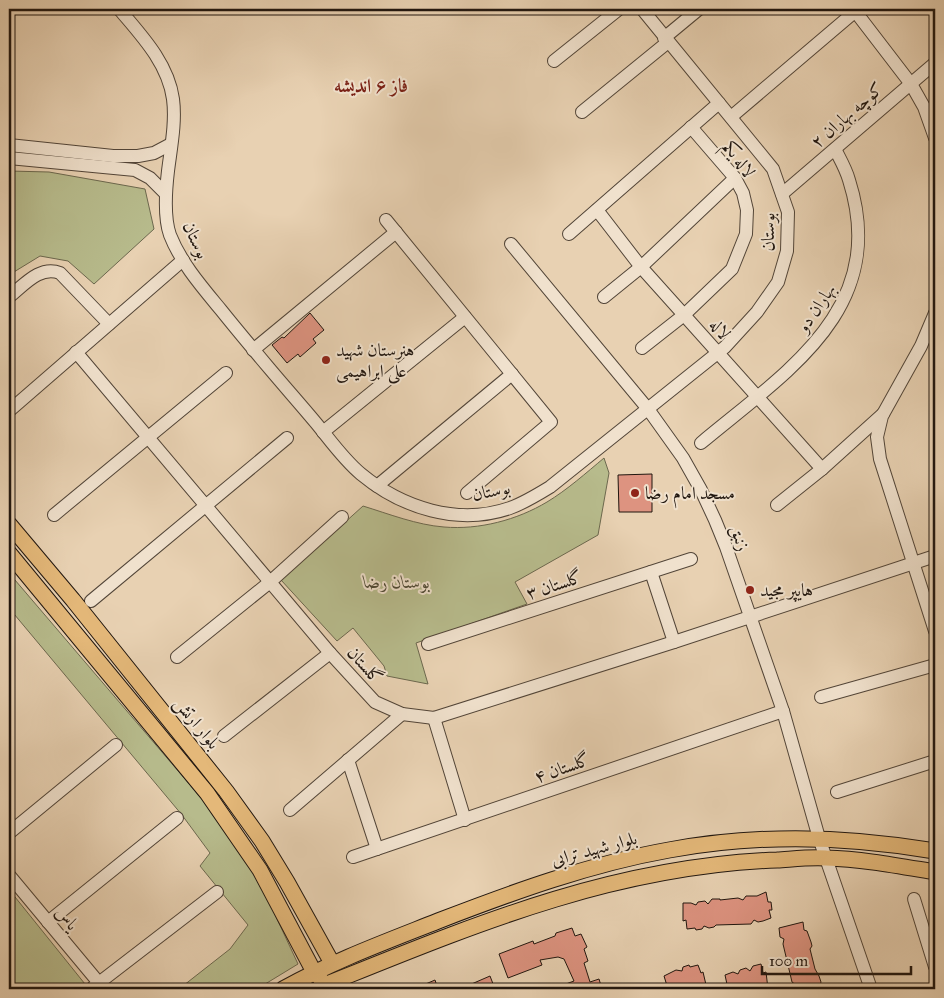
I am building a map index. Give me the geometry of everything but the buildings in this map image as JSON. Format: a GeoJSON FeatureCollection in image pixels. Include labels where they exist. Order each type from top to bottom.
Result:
{"type":"FeatureCollection","features":[{"type":"Feature","properties":{"kind":"main road","name":"بلوار ارتش"},"geometry":{"type":"LineString","coordinates":[[9,524],[87,606],[226,790],[262,841],[332,963]]}},
{"type":"Feature","properties":{"kind":"main road","name":"بلوار ارتش"},"geometry":{"type":"LineString","coordinates":[[9,553],[207,793],[260,870],[314,972],[325,988]]}},
{"type":"Feature","properties":{"kind":"main road"},"geometry":{"type":"LineString","coordinates":[[68,623],[87,606]]}},
{"type":"Feature","properties":{"kind":"main road","name":"بلوار شهید ترابی"},"geometry":{"type":"LineString","coordinates":[[283,989],[332,963],[478,906],[618,860],[670,849],[717,844],[819,838],[901,846],[935,852]]}},
{"type":"Feature","properties":{"kind":"main road","name":"بلوار شهید ترابی"},"geometry":{"type":"LineString","coordinates":[[325,988],[476,925],[589,888],[668,871],[734,861],[826,858],[889,864],[935,872]]}},
{"type":"Feature","properties":{"kind":"main road"},"geometry":{"type":"LineString","coordinates":[[325,988],[332,963]]}},
{"type":"Feature","properties":{"kind":"street","name":"بوستان"},"geometry":{"type":"LineString","coordinates":[[119,9],[155,53],[169,84],[173,100],[173,123],[166,194],[170,233],[183,260],[253,350],[360,473],[394,497],[410,504],[434,511],[460,514],[486,513],[508,509],[550,487],[718,353],[757,312],[778,282],[787,251],[788,212],[773,169],[642,9]]}},
{"type":"Feature","properties":{"kind":"street"},"geometry":{"type":"LineString","coordinates":[[554,61],[619,9]]}},
{"type":"Feature","properties":{"kind":"street"},"geometry":{"type":"LineString","coordinates":[[582,112],[699,9]]}},
{"type":"Feature","properties":{"kind":"street"},"geometry":{"type":"LineString","coordinates":[[731,117],[856,10],[911,84],[924,107],[935,138]]}},
{"type":"Feature","properties":{"kind":"street","name":"کوچه بهاران ۲"},"geometry":{"type":"LineString","coordinates":[[782,194],[935,63]]}},
{"type":"Feature","properties":{"kind":"street"},"geometry":{"type":"LineString","coordinates":[[569,234],[719,102]]}},
{"type":"Feature","properties":{"kind":"street","name":"لاله یکم"},"geometry":{"type":"LineString","coordinates":[[642,348],[684,315],[732,269],[746,234],[747,210],[743,193],[735,178],[691,127]]}},
{"type":"Feature","properties":{"kind":"street"},"geometry":{"type":"LineString","coordinates":[[9,158],[113,162],[154,153],[171,144]]}},
{"type":"Feature","properties":{"kind":"street"},"geometry":{"type":"LineString","coordinates":[[9,145],[113,162],[150,178],[166,194]]}},
{"type":"Feature","properties":{"kind":"street","name":"بهاران دو"},"geometry":{"type":"LineString","coordinates":[[701,442],[784,373],[821,337],[840,310],[850,288],[858,261],[860,238],[856,207],[849,179],[835,149]]}},
{"type":"Feature","properties":{"kind":"street"},"geometry":{"type":"LineString","coordinates":[[604,297],[641,267],[735,178]]}},
{"type":"Feature","properties":{"kind":"street","name":"لاله"},"geometry":{"type":"LineString","coordinates":[[596,210],[641,267],[822,469]]}},
{"type":"Feature","properties":{"kind":"street"},"geometry":{"type":"LineString","coordinates":[[386,220],[551,422],[466,493]]}},
{"type":"Feature","properties":{"kind":"street"},"geometry":{"type":"LineString","coordinates":[[253,350],[396,232]]}},
{"type":"Feature","properties":{"kind":"street","name":"زنبق"},"geometry":{"type":"LineString","coordinates":[[511,244],[648,409],[683,458],[701,490],[726,547],[783,711],[819,838],[871,989]]}},
{"type":"Feature","properties":{"kind":"street"},"geometry":{"type":"LineString","coordinates":[[9,411],[183,260]]}},
{"type":"Feature","properties":{"kind":"street"},"geometry":{"type":"LineString","coordinates":[[9,297],[33,277],[45,270],[52,269],[60,272],[109,324]]}},
{"type":"Feature","properties":{"kind":"street"},"geometry":{"type":"LineString","coordinates":[[935,313],[921,346],[884,413],[877,437],[880,458],[935,631]]}},
{"type":"Feature","properties":{"kind":"street"},"geometry":{"type":"LineString","coordinates":[[323,432],[465,317]]}},
{"type":"Feature","properties":{"kind":"street","name":"گلستان"},"geometry":{"type":"LineString","coordinates":[[76,352],[330,653],[375,702],[402,714],[434,718],[674,642],[935,556]]}},
{"type":"Feature","properties":{"kind":"street"},"geometry":{"type":"LineString","coordinates":[[54,515],[226,373]]}},
{"type":"Feature","properties":{"kind":"street"},"geometry":{"type":"LineString","coordinates":[[377,486],[512,374]]}},
{"type":"Feature","properties":{"kind":"street"},"geometry":{"type":"LineString","coordinates":[[777,505],[822,469],[884,413]]}},
{"type":"Feature","properties":{"kind":"street"},"geometry":{"type":"LineString","coordinates":[[87,606],[287,438]]}},
{"type":"Feature","properties":{"kind":"street"},"geometry":{"type":"LineString","coordinates":[[177,657],[270,582],[342,517]]}},
{"type":"Feature","properties":{"kind":"street","name":"گلستان ۳"},"geometry":{"type":"LineString","coordinates":[[428,644],[692,559]]}},
{"type":"Feature","properties":{"kind":"street"},"geometry":{"type":"LineString","coordinates":[[651,572],[674,642]]}},
{"type":"Feature","properties":{"kind":"street"},"geometry":{"type":"LineString","coordinates":[[224,736],[330,653]]}},
{"type":"Feature","properties":{"kind":"street"},"geometry":{"type":"LineString","coordinates":[[822,697],[935,665]]}},
{"type":"Feature","properties":{"kind":"street","name":"گلستان ۴"},"geometry":{"type":"LineString","coordinates":[[352,857],[783,711]]}},
{"type":"Feature","properties":{"kind":"street"},"geometry":{"type":"LineString","coordinates":[[290,810],[402,714]]}},
{"type":"Feature","properties":{"kind":"street"},"geometry":{"type":"LineString","coordinates":[[434,718],[464,820]]}},
{"type":"Feature","properties":{"kind":"street"},"geometry":{"type":"LineString","coordinates":[[9,833],[116,745]]}},
{"type":"Feature","properties":{"kind":"street"},"geometry":{"type":"LineString","coordinates":[[348,760],[377,849]]}},
{"type":"Feature","properties":{"kind":"street"},"geometry":{"type":"LineString","coordinates":[[837,792],[935,761]]}},
{"type":"Feature","properties":{"kind":"street"},"geometry":{"type":"LineString","coordinates":[[48,922],[177,818]]}},
{"type":"Feature","properties":{"kind":"street","name":"یاس"},"geometry":{"type":"LineString","coordinates":[[9,876],[48,922],[95,986]]}},
{"type":"Feature","properties":{"kind":"street"},"geometry":{"type":"LineString","coordinates":[[95,986],[217,892]]}},
{"type":"Feature","properties":{"kind":"street"},"geometry":{"type":"LineString","coordinates":[[914,899],[935,964]]}},
{"type":"Feature","properties":{"kind":"green space"},"geometry":{"type":"Polygon","coordinates":[[[9,171],[49,172],[145,189],[154,229],[94,284],[68,261],[40,256],[9,275],[9,171]]]}},
{"type":"Feature","properties":{"kind":"green space","name":"بوستان رضا"},"geometry":{"type":"Polygon","coordinates":[[[604,458],[609,473],[598,535],[515,582],[527,604],[416,643],[428,684],[387,676],[384,666],[353,628],[337,641],[281,580],[363,506],[403,519],[434,526],[457,528],[484,525],[510,519],[547,502],[569,487],[604,458]]]}},
{"type":"Feature","properties":{"kind":"green space"},"geometry":{"type":"Polygon","coordinates":[[[9,573],[214,813],[245,858],[271,906],[298,964],[257,989],[179,989],[230,949],[248,925],[200,866],[210,853],[182,815],[9,608],[9,573]]]}},
{"type":"Feature","properties":{"kind":"green space"},"geometry":{"type":"Polygon","coordinates":[[[11,892],[89,989],[9,989],[9,893],[11,892]]]}},
{"type":"Feature","properties":{"kind":"place","name":"هنرستان شهید علی ابراهیمی"},"geometry":{"type":"Point","coordinates":[326,360]}},
{"type":"Feature","properties":{"kind":"place","name":"مسجد امام رضا"},"geometry":{"type":"Point","coordinates":[635,493]}},
{"type":"Feature","properties":{"kind":"place","name":"هایپر مجید"},"geometry":{"type":"Point","coordinates":[750,590]}},
{"type":"Feature","properties":{"kind":"district","name":"فاز ۶ اندیشه"},"geometry":{"type":"Point","coordinates":[371,85]}}]}
